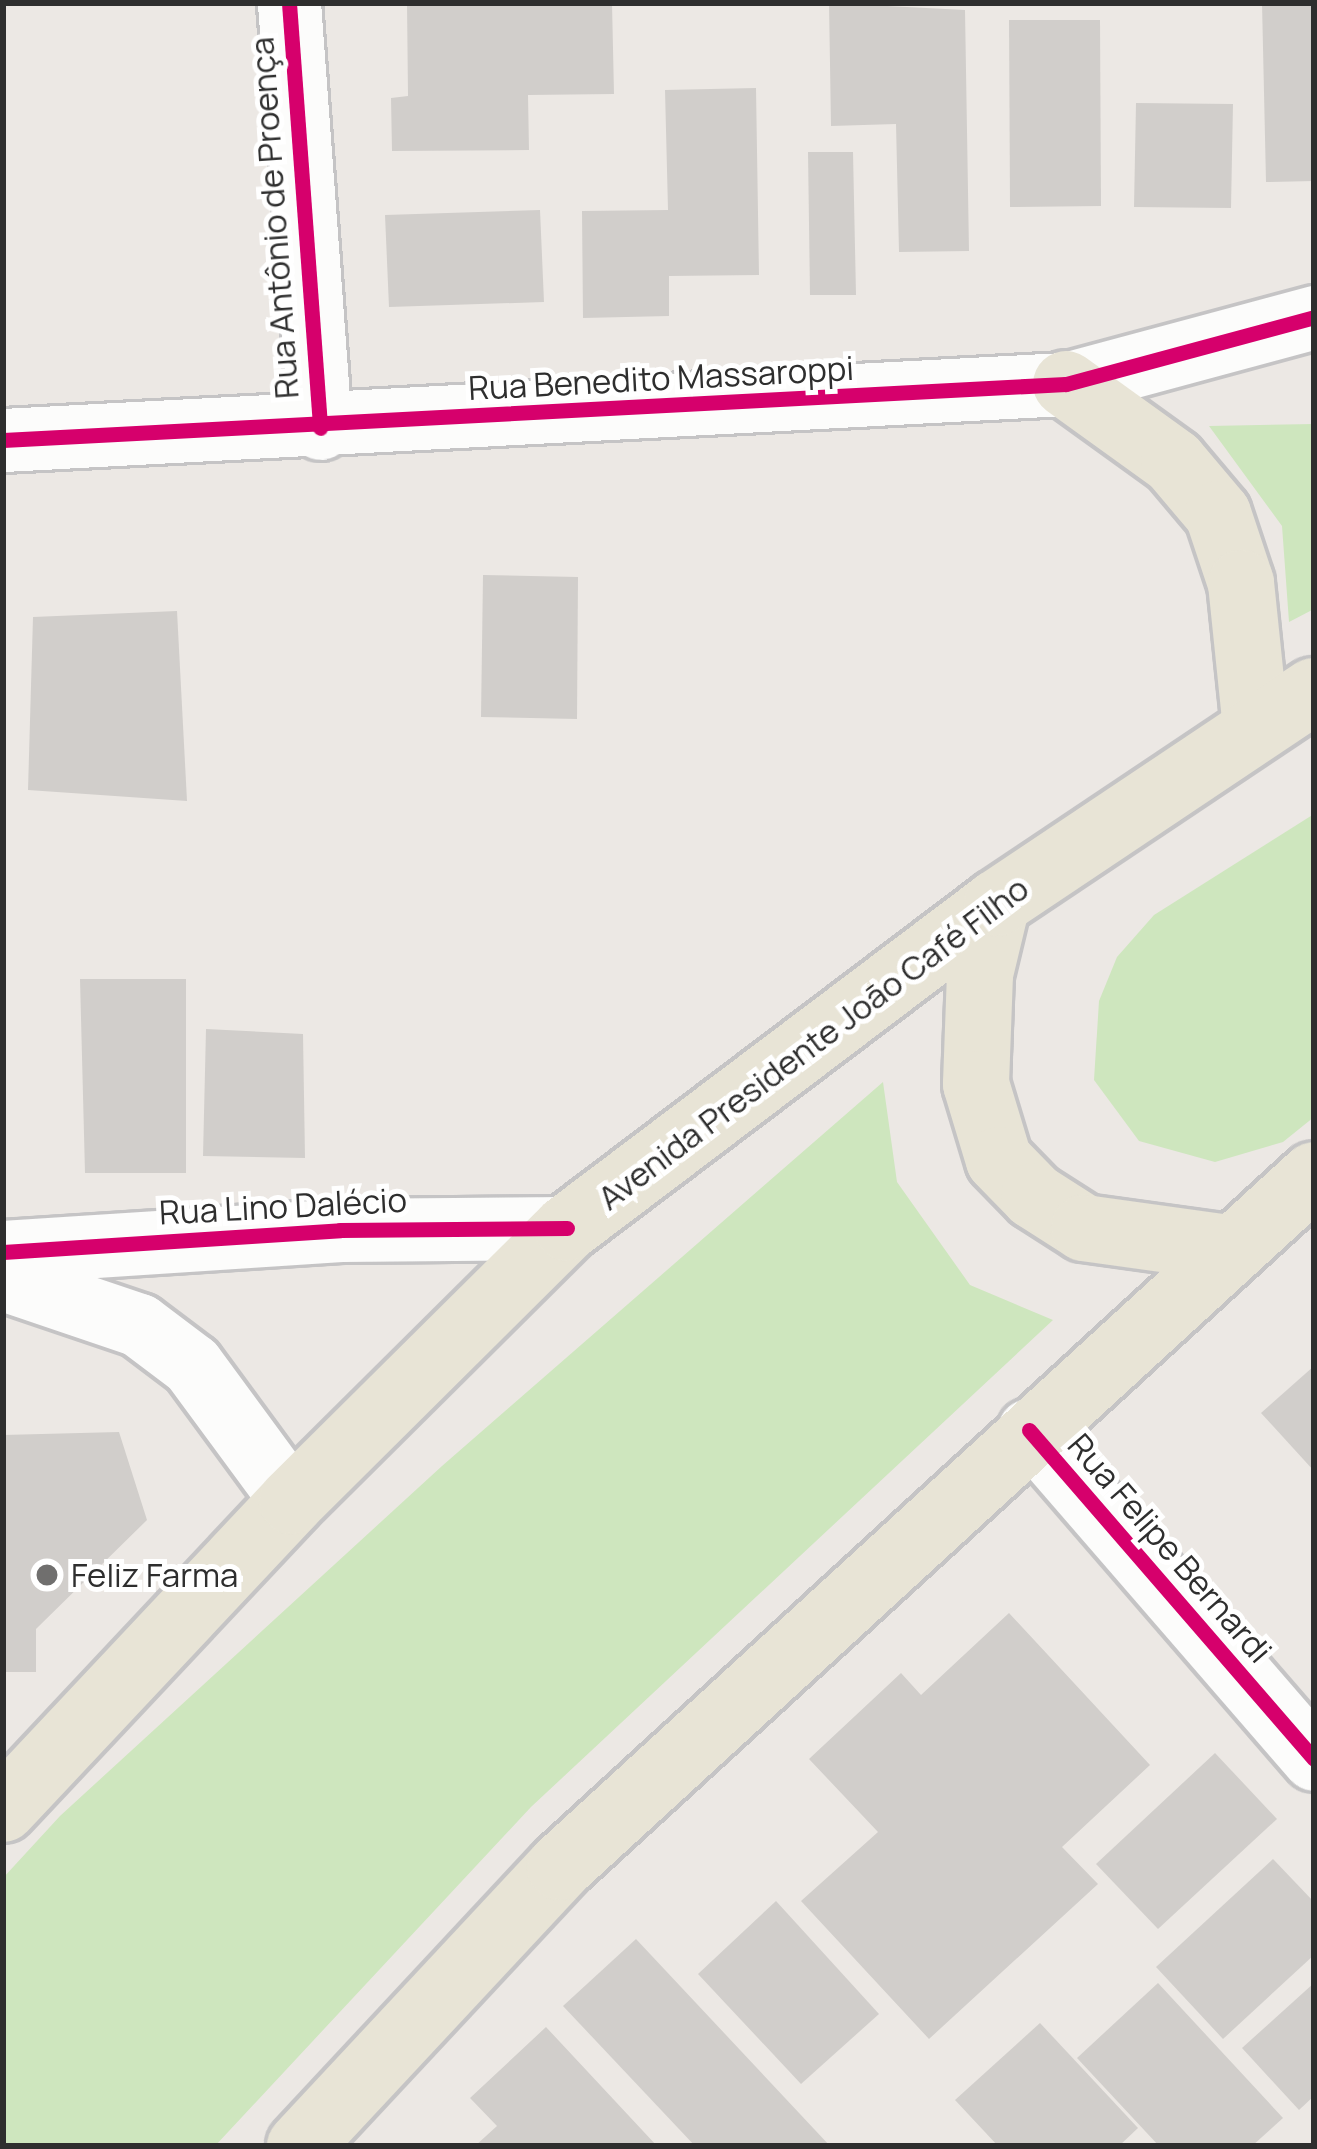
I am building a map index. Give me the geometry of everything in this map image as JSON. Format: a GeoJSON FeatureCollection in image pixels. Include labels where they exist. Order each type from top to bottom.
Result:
{"type":"FeatureCollection","features":[{"type":"Feature","properties":{"kind":"main road"},"geometry":{"type":"LineString","coordinates":[[1066,384],[1174,462],[1218,514],[1241,583],[1256,727]]}},
{"type":"Feature","properties":{"kind":"main road","name":"Avenida Presidente João Café Filho"},"geometry":{"type":"LineString","coordinates":[[3,1809],[292,1501],[567,1228],[997,903],[1314,691]]}},
{"type":"Feature","properties":{"kind":"main road"},"geometry":{"type":"LineString","coordinates":[[997,903],[980,974],[976,1084],[999,1160],[1034,1196],[1084,1228],[1228,1248]]}},
{"type":"Feature","properties":{"kind":"main road"},"geometry":{"type":"LineString","coordinates":[[299,2146],[560,1867],[1029,1430],[1314,1175]]}},
{"type":"Feature","properties":{"kind":"street","name":"Rua Antônio de Proença"},"geometry":{"type":"LineString","coordinates":[[289,3],[320,428]]}},
{"type":"Feature","properties":{"kind":"street","name":"Rua Benedito Massaroppi"},"geometry":{"type":"LineString","coordinates":[[3,440],[320,428],[1066,384],[1314,317]]}},
{"type":"Feature","properties":{"kind":"street","name":"Rua Lino Dalécio"},"geometry":{"type":"LineString","coordinates":[[3,1252],[340,1230],[567,1228]]}},
{"type":"Feature","properties":{"kind":"street"},"geometry":{"type":"LineString","coordinates":[[3,1280],[140,1325],[192,1365],[292,1501]]}},
{"type":"Feature","properties":{"kind":"street","name":"Rua Felipe Bernardi"},"geometry":{"type":"LineString","coordinates":[[1029,1430],[1314,1759]]}},
{"type":"Feature","properties":{"kind":"green space"},"geometry":{"type":"Polygon","coordinates":[[[1314,424],[1314,609],[1289,622],[1282,526],[1209,426],[1314,424]]]}},
{"type":"Feature","properties":{"kind":"green space"},"geometry":{"type":"Polygon","coordinates":[[[1314,814],[1314,1117],[1283,1142],[1215,1162],[1139,1141],[1094,1080],[1099,1001],[1117,957],[1154,915],[1314,814]]]}},
{"type":"Feature","properties":{"kind":"green space"},"geometry":{"type":"Polygon","coordinates":[[[883,1082],[897,1182],[970,1285],[1053,1320],[531,1807],[215,2146],[3,2146],[3,1878],[60,1816],[442,1466],[883,1082]]]}},
{"type":"Feature","properties":{"kind":"building"},"geometry":{"type":"Polygon","coordinates":[[[407,3],[612,3],[614,94],[528,95],[529,150],[392,151],[391,98],[408,96],[407,3]]]}},
{"type":"Feature","properties":{"kind":"building"},"geometry":{"type":"Polygon","coordinates":[[[829,3],[965,10],[969,251],[899,252],[896,124],[831,126],[829,3]]]}},
{"type":"Feature","properties":{"kind":"building"},"geometry":{"type":"Polygon","coordinates":[[[1262,3],[1314,3],[1314,181],[1266,182],[1262,3]]]}},
{"type":"Feature","properties":{"kind":"building"},"geometry":{"type":"Polygon","coordinates":[[[1009,20],[1100,20],[1101,206],[1010,207],[1009,20]]]}},
{"type":"Feature","properties":{"kind":"building"},"geometry":{"type":"Polygon","coordinates":[[[756,88],[759,275],[669,276],[669,316],[583,318],[582,211],[668,210],[665,90],[756,88]]]}},
{"type":"Feature","properties":{"kind":"building"},"geometry":{"type":"Polygon","coordinates":[[[1136,103],[1233,104],[1231,208],[1134,207],[1136,103]]]}},
{"type":"Feature","properties":{"kind":"building"},"geometry":{"type":"Polygon","coordinates":[[[808,152],[853,152],[856,295],[810,295],[808,152]]]}},
{"type":"Feature","properties":{"kind":"building"},"geometry":{"type":"Polygon","coordinates":[[[540,210],[544,302],[389,307],[385,215],[540,210]]]}},
{"type":"Feature","properties":{"kind":"building"},"geometry":{"type":"Polygon","coordinates":[[[483,575],[578,577],[577,719],[481,717],[483,575]]]}},
{"type":"Feature","properties":{"kind":"building"},"geometry":{"type":"Polygon","coordinates":[[[177,611],[187,801],[28,790],[33,617],[177,611]]]}},
{"type":"Feature","properties":{"kind":"building"},"geometry":{"type":"Polygon","coordinates":[[[80,979],[186,979],[186,1173],[85,1173],[80,979]]]}},
{"type":"Feature","properties":{"kind":"building"},"geometry":{"type":"Polygon","coordinates":[[[206,1029],[303,1034],[305,1158],[203,1156],[206,1029]]]}},
{"type":"Feature","properties":{"kind":"building"},"geometry":{"type":"Polygon","coordinates":[[[1314,1366],[1314,1471],[1261,1413],[1314,1366]]]}},
{"type":"Feature","properties":{"kind":"building","name":"Feliz Farma"},"geometry":{"type":"Polygon","coordinates":[[[119,1432],[147,1520],[36,1629],[36,1672],[3,1672],[3,1435],[119,1432]]]}},
{"type":"Feature","properties":{"kind":"building"},"geometry":{"type":"Polygon","coordinates":[[[1009,1613],[1150,1765],[1062,1847],[1098,1884],[929,2039],[801,1901],[878,1832],[809,1759],[901,1673],[921,1695],[1009,1613]]]}},
{"type":"Feature","properties":{"kind":"building"},"geometry":{"type":"Polygon","coordinates":[[[1215,1753],[1277,1819],[1158,1929],[1096,1864],[1215,1753]]]}},
{"type":"Feature","properties":{"kind":"building"},"geometry":{"type":"Polygon","coordinates":[[[1273,1859],[1314,1902],[1314,1955],[1223,2039],[1156,1967],[1273,1859]]]}},
{"type":"Feature","properties":{"kind":"building"},"geometry":{"type":"Polygon","coordinates":[[[776,1901],[879,2014],[801,2084],[698,1974],[776,1901]]]}},
{"type":"Feature","properties":{"kind":"building"},"geometry":{"type":"Polygon","coordinates":[[[636,1939],[830,2146],[695,2146],[563,2006],[636,1939]]]}},
{"type":"Feature","properties":{"kind":"building"},"geometry":{"type":"Polygon","coordinates":[[[1158,1983],[1283,2118],[1252,2146],[1159,2146],[1077,2058],[1158,1983]]]}},
{"type":"Feature","properties":{"kind":"building"},"geometry":{"type":"Polygon","coordinates":[[[1314,1983],[1314,2096],[1299,2110],[1242,2048],[1314,1983]]]}},
{"type":"Feature","properties":{"kind":"building"},"geometry":{"type":"Polygon","coordinates":[[[1040,2023],[1138,2128],[1119,2146],[998,2146],[955,2100],[1040,2023]]]}},
{"type":"Feature","properties":{"kind":"building"},"geometry":{"type":"Polygon","coordinates":[[[546,2027],[657,2146],[475,2146],[497,2126],[470,2098],[546,2027]]]}},
{"type":"Feature","properties":{"kind":"cycle path"},"geometry":{"type":"LineString","coordinates":[[289,3],[320,428]]}},
{"type":"Feature","properties":{"kind":"cycle path"},"geometry":{"type":"LineString","coordinates":[[3,440],[1066,384],[1314,317]]}},
{"type":"Feature","properties":{"kind":"cycle path"},"geometry":{"type":"LineString","coordinates":[[3,1252],[340,1230],[567,1228]]}},
{"type":"Feature","properties":{"kind":"cycle path"},"geometry":{"type":"LineString","coordinates":[[1029,1430],[1314,1759]]}},
{"type":"Feature","properties":{"kind":"place","name":"Feliz Farma"},"geometry":{"type":"Point","coordinates":[47,1575]}}]}
